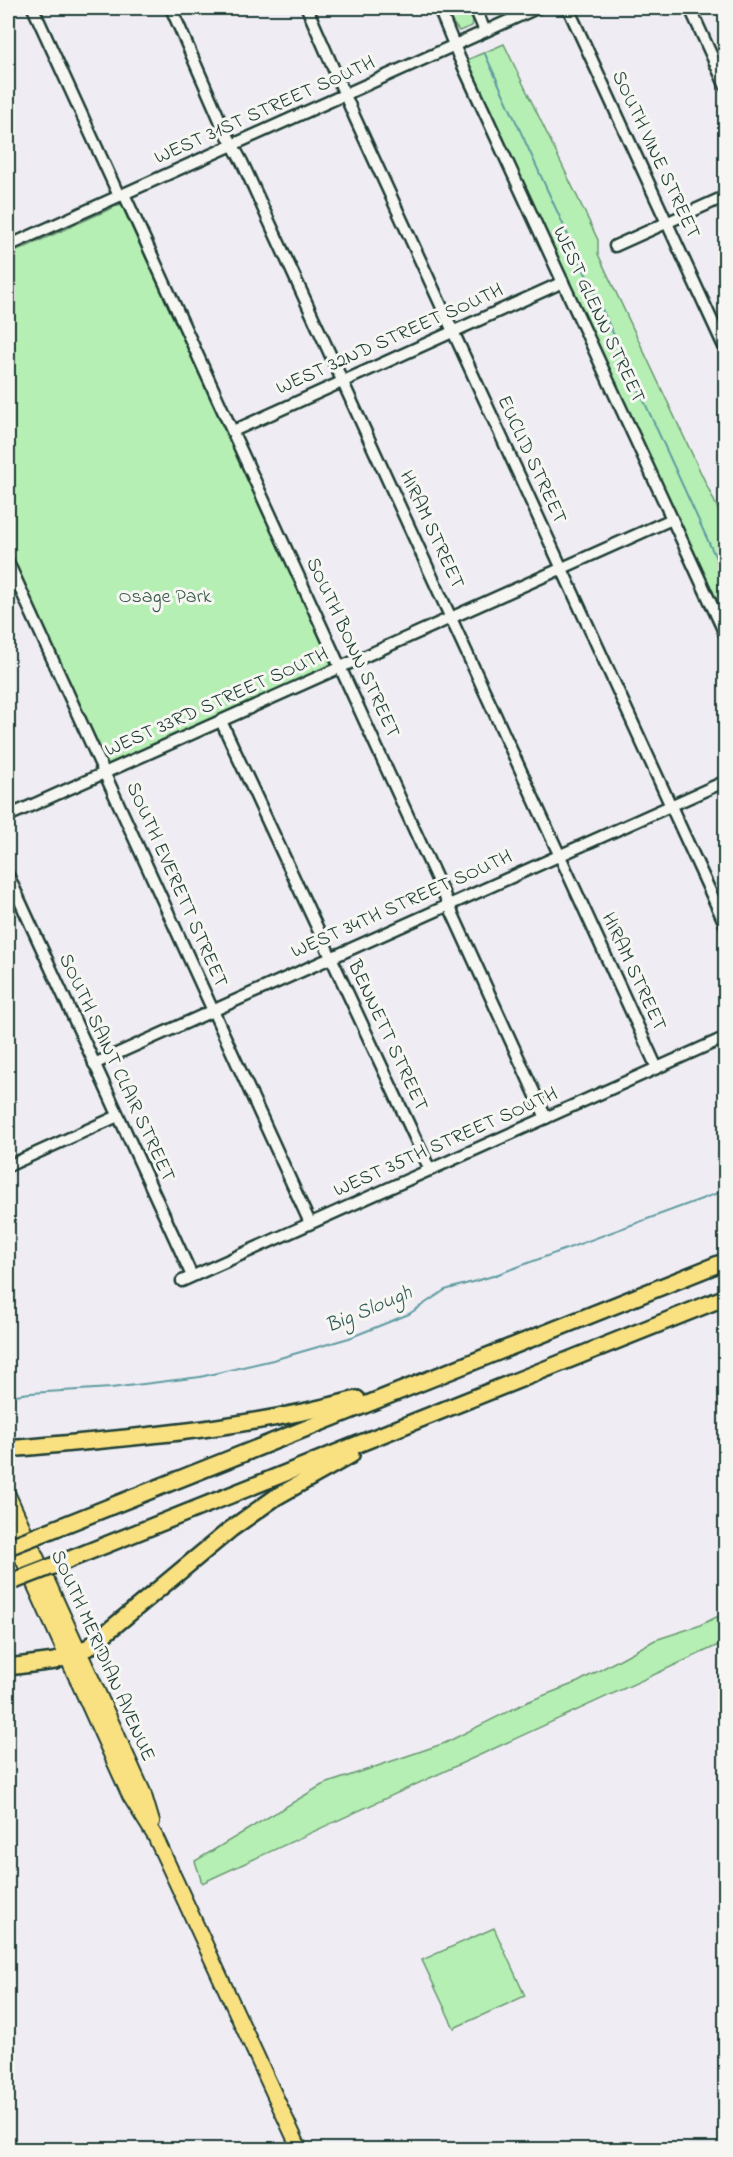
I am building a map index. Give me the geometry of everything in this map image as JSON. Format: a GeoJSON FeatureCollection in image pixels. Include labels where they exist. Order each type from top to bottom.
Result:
{"type":"FeatureCollection","features":[{"type":"Feature","properties":{"kind":"highway"},"geometry":{"type":"LineString","coordinates":[[8,1547],[726,1261]]}},
{"type":"Feature","properties":{"kind":"highway"},"geometry":{"type":"LineString","coordinates":[[11,1583],[726,1297]]}},
{"type":"Feature","properties":{"kind":"highway"},"geometry":{"type":"LineString","coordinates":[[8,1449],[151,1436],[257,1421],[318,1410],[424,1382]]}},
{"type":"Feature","properties":{"kind":"highway"},"geometry":{"type":"LineString","coordinates":[[8,1666],[55,1661],[89,1647],[231,1529],[276,1497],[406,1424]]}},
{"type":"Feature","properties":{"kind":"main road","name":"SOUTH MERIDIAN AVENUE"},"geometry":{"type":"LineString","coordinates":[[8,1494],[73,1654]]}},
{"type":"Feature","properties":{"kind":"main road","name":"SOUTH MERIDIAN AVENUE"},"geometry":{"type":"LineString","coordinates":[[8,1526],[143,1792],[156,1836],[300,2150]]}},
{"type":"Feature","properties":{"kind":"street","name":"SOUTH BONN STREET"},"geometry":{"type":"LineString","coordinates":[[33,8],[233,431],[546,1118]]}},
{"type":"Feature","properties":{"kind":"street","name":"HIRAM STREET"},"geometry":{"type":"LineString","coordinates":[[171,8],[657,1068]]}},
{"type":"Feature","properties":{"kind":"street","name":"EUCLID STREET"},"geometry":{"type":"LineString","coordinates":[[307,8],[726,926]]}},
{"type":"Feature","properties":{"kind":"street","name":"WEST GLENN STREET"},"geometry":{"type":"LineString","coordinates":[[439,8],[726,636]]}},
{"type":"Feature","properties":{"kind":"street"},"geometry":{"type":"LineString","coordinates":[[475,8],[485,31]]}},
{"type":"Feature","properties":{"kind":"street","name":"WEST 31ST STREET SOUTH"},"geometry":{"type":"LineString","coordinates":[[8,246],[537,8]]}},
{"type":"Feature","properties":{"kind":"street","name":"SOUTH VINE STREET"},"geometry":{"type":"LineString","coordinates":[[568,8],[726,351]]}},
{"type":"Feature","properties":{"kind":"street"},"geometry":{"type":"LineString","coordinates":[[690,8],[726,87]]}},
{"type":"Feature","properties":{"kind":"street"},"geometry":{"type":"LineString","coordinates":[[615,246],[726,196]]}},
{"type":"Feature","properties":{"kind":"street","name":"WEST 32ND STREET SOUTH"},"geometry":{"type":"LineString","coordinates":[[233,431],[563,282]]}},
{"type":"Feature","properties":{"kind":"street","name":"WEST 33RD STREET SOUTH"},"geometry":{"type":"LineString","coordinates":[[8,816],[672,519]]}},
{"type":"Feature","properties":{"kind":"street","name":"SOUTH EVERETT STREET"},"geometry":{"type":"LineString","coordinates":[[8,562],[310,1223]]}},
{"type":"Feature","properties":{"kind":"street","name":"BENNETT STREET"},"geometry":{"type":"LineString","coordinates":[[221,721],[430,1170]]}},
{"type":"Feature","properties":{"kind":"street","name":"WEST 34TH STREET SOUTH"},"geometry":{"type":"LineString","coordinates":[[94,1064],[726,781]]}},
{"type":"Feature","properties":{"kind":"street","name":"SOUTH SAINT CLAIR STREET"},"geometry":{"type":"LineString","coordinates":[[8,875],[118,1116],[187,1279]]}},
{"type":"Feature","properties":{"kind":"street","name":"WEST 35TH STREET SOUTH"},"geometry":{"type":"LineString","coordinates":[[187,1279],[726,1037]]}},
{"type":"Feature","properties":{"kind":"street"},"geometry":{"type":"LineString","coordinates":[[8,1166],[118,1116]]}},
{"type":"Feature","properties":{"kind":"green space"},"geometry":{"type":"Polygon","coordinates":[[[445,8],[466,8],[473,22],[472,26],[459,31],[445,8]]]}},
{"type":"Feature","properties":{"kind":"green space"},"geometry":{"type":"Polygon","coordinates":[[[504,44],[598,240],[598,254],[725,524],[725,625],[467,60],[504,44]]]}},
{"type":"Feature","properties":{"kind":"green space","name":"Osage Park"},"geometry":{"type":"Polygon","coordinates":[[[121,204],[333,666],[106,768],[8,552],[8,255],[121,204]]]}},
{"type":"Feature","properties":{"kind":"green space"},"geometry":{"type":"Polygon","coordinates":[[[725,1613],[725,1642],[202,1883],[195,1861],[322,1785],[445,1743],[527,1702],[578,1682],[655,1640],[698,1626],[725,1613]]]}},
{"type":"Feature","properties":{"kind":"green space"},"geometry":{"type":"Polygon","coordinates":[[[494,1928],[525,1996],[454,2028],[422,1960],[494,1928]]]}},
{"type":"Feature","properties":{"kind":"waterway"},"geometry":{"type":"LineString","coordinates":[[454,8],[459,17]]}},
{"type":"Feature","properties":{"kind":"waterway"},"geometry":{"type":"LineString","coordinates":[[485,54],[726,580]]}},
{"type":"Feature","properties":{"kind":"waterway","name":"Big Slough"},"geometry":{"type":"LineString","coordinates":[[8,1396],[111,1388],[200,1377],[273,1360],[349,1338],[409,1314],[445,1290],[493,1276],[726,1190]]}}]}
